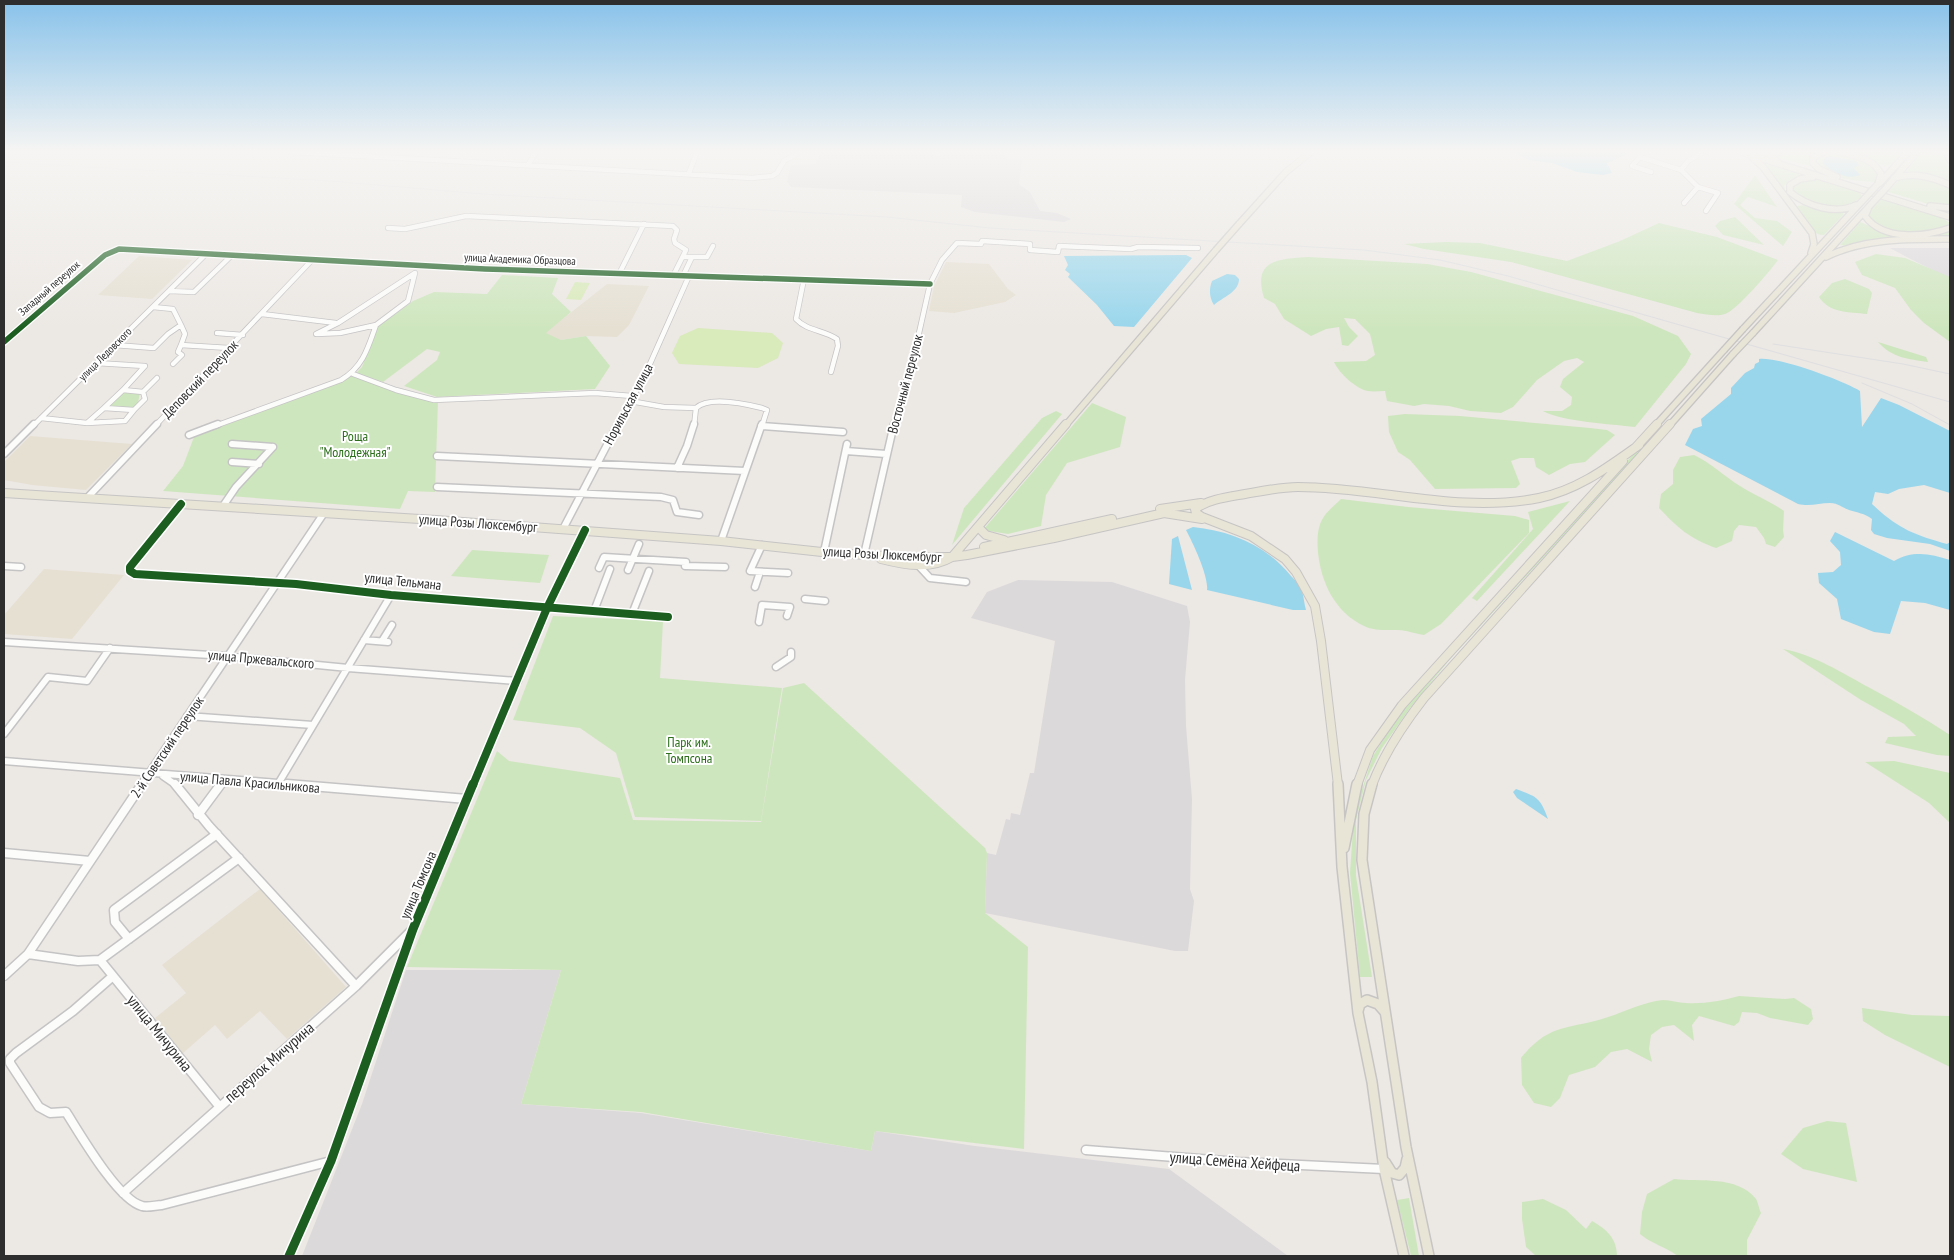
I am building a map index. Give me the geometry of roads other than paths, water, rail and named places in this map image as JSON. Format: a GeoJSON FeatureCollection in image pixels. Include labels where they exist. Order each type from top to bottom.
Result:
{"type":"FeatureCollection","features":[{"type":"Feature","properties":{"kind":"main road"},"geometry":{"type":"LineString","coordinates":[[864,555],[901,564],[918,565],[942,563],[952,557],[1252,211]]}},
{"type":"Feature","properties":{"kind":"main road"},"geometry":{"type":"LineString","coordinates":[[1795,211],[1812,233],[1814,248],[1804,262]]}},
{"type":"Feature","properties":{"kind":"main road"},"geometry":{"type":"LineString","coordinates":[[1342,867],[1347,825],[1356,786],[1370,750],[1391,718],[1583,503],[1639,445],[1804,262],[1853,211]]}},
{"type":"Feature","properties":{"kind":"main road"},"geometry":{"type":"LineString","coordinates":[[1429,1256],[1406,1147],[1362,848],[1363,828],[1369,793],[1382,758],[1402,724],[1436,683],[1864,211]]}},
{"type":"Feature","properties":{"kind":"main road"},"geometry":{"type":"LineString","coordinates":[[1868,211],[1865,216],[1869,223],[1881,230],[1899,234],[1938,232],[1950,228]]}},
{"type":"Feature","properties":{"kind":"main road"},"geometry":{"type":"LineString","coordinates":[[1931,211],[1950,217]]}},
{"type":"Feature","properties":{"kind":"main road"},"geometry":{"type":"LineString","coordinates":[[1936,211],[1950,217]]}},
{"type":"Feature","properties":{"kind":"main road"},"geometry":{"type":"LineString","coordinates":[[1814,266],[1828,256],[1844,249],[1903,241],[1950,239]]}},
{"type":"Feature","properties":{"kind":"main road","name":"улица Розы Люксембург"},"geometry":{"type":"LineString","coordinates":[[4,493],[585,530],[721,540],[864,555],[952,557],[1138,516],[1268,490],[1297,487],[1468,502],[1530,499],[1562,492],[1580,484],[1608,468],[1639,445]]}},
{"type":"Feature","properties":{"kind":"main road"},"geometry":{"type":"LineString","coordinates":[[1208,502],[1198,505],[1195,511],[1199,515],[1251,536],[1285,559],[1307,589],[1315,606],[1321,641],[1336,771],[1342,867],[1358,1012],[1372,1082],[1380,1148],[1404,1256]]}},
{"type":"Feature","properties":{"kind":"main road","name":"улица Розы Люксембург"},"geometry":{"type":"LineString","coordinates":[[1138,516],[1169,513],[1213,521]]}},
{"type":"Feature","properties":{"kind":"main road"},"geometry":{"type":"LineString","coordinates":[[978,527],[980,531],[991,537],[1011,540]]}},
{"type":"Feature","properties":{"kind":"main road","name":"улица Розы Люксембург"},"geometry":{"type":"LineString","coordinates":[[952,557],[1011,540],[1053,535]]}},
{"type":"Feature","properties":{"kind":"main road"},"geometry":{"type":"LineString","coordinates":[[1358,1012],[1360,1004],[1367,1000],[1378,1004],[1387,1015]]}},
{"type":"Feature","properties":{"kind":"main road"},"geometry":{"type":"LineString","coordinates":[[1380,1148],[1390,1170],[1399,1175],[1406,1166],[1406,1147]]}},
{"type":"Feature","properties":{"kind":"street"},"geometry":{"type":"LineString","coordinates":[[388,228],[405,229],[466,216],[673,226],[677,230],[675,243],[685,248],[683,257],[673,276]]}},
{"type":"Feature","properties":{"kind":"street"},"geometry":{"type":"LineString","coordinates":[[619,274],[644,224]]}},
{"type":"Feature","properties":{"kind":"street","name":"Восточный переулок"},"geometry":{"type":"LineString","coordinates":[[864,555],[886,454],[918,342],[930,284],[942,260],[957,243],[981,244],[982,241],[1030,244],[1030,250],[1058,252],[1059,246],[1131,249],[1138,247],[1198,248]]}},
{"type":"Feature","properties":{"kind":"street"},"geometry":{"type":"LineString","coordinates":[[683,257],[707,257],[713,246]]}},
{"type":"Feature","properties":{"kind":"street","name":"улица Академика Образцова"},"geometry":{"type":"LineString","coordinates":[[110,252],[119,249],[619,274],[930,284]]}},
{"type":"Feature","properties":{"kind":"street","name":"Западный переулок"},"geometry":{"type":"LineString","coordinates":[[4,342],[110,252]]}},
{"type":"Feature","properties":{"kind":"street","name":"улица Ледовского"},"geometry":{"type":"LineString","coordinates":[[4,454],[206,254]]}},
{"type":"Feature","properties":{"kind":"street"},"geometry":{"type":"LineString","coordinates":[[168,291],[194,292],[231,256]]}},
{"type":"Feature","properties":{"kind":"street","name":"Норильская улица"},"geometry":{"type":"LineString","coordinates":[[562,529],[649,366],[692,257]]}},
{"type":"Feature","properties":{"kind":"street","name":"Деповский переулок"},"geometry":{"type":"LineString","coordinates":[[88,497],[312,260]]}},
{"type":"Feature","properties":{"kind":"street"},"geometry":{"type":"LineString","coordinates":[[415,273],[338,323],[316,334],[340,333],[376,325],[408,301],[415,273],[420,265]]}},
{"type":"Feature","properties":{"kind":"street"},"geometry":{"type":"LineString","coordinates":[[804,279],[796,318],[803,326],[828,333],[837,339],[838,346],[831,372]]}},
{"type":"Feature","properties":{"kind":"street"},"geometry":{"type":"LineString","coordinates":[[153,307],[173,309],[186,334],[178,352],[182,355],[173,364]]}},
{"type":"Feature","properties":{"kind":"street"},"geometry":{"type":"LineString","coordinates":[[262,314],[338,323]]}},
{"type":"Feature","properties":{"kind":"street"},"geometry":{"type":"LineString","coordinates":[[114,345],[154,348],[168,334],[182,325]]}},
{"type":"Feature","properties":{"kind":"street"},"geometry":{"type":"LineString","coordinates":[[189,435],[353,374],[360,368],[376,325]]}},
{"type":"Feature","properties":{"kind":"street"},"geometry":{"type":"LineString","coordinates":[[217,333],[243,334]]}},
{"type":"Feature","properties":{"kind":"street"},"geometry":{"type":"LineString","coordinates":[[181,345],[228,348]]}},
{"type":"Feature","properties":{"kind":"street"},"geometry":{"type":"LineString","coordinates":[[87,423],[123,390],[145,366],[96,363]]}},
{"type":"Feature","properties":{"kind":"street"},"geometry":{"type":"LineString","coordinates":[[353,374],[396,390],[434,400],[596,393],[631,399],[664,408],[696,408],[703,403],[762,406],[767,410],[721,540]]}},
{"type":"Feature","properties":{"kind":"street"},"geometry":{"type":"LineString","coordinates":[[143,392],[157,378]]}},
{"type":"Feature","properties":{"kind":"street"},"geometry":{"type":"LineString","coordinates":[[123,390],[143,392]]}},
{"type":"Feature","properties":{"kind":"street"},"geometry":{"type":"LineString","coordinates":[[41,418],[87,423],[125,421],[145,399],[143,392]]}},
{"type":"Feature","properties":{"kind":"street"},"geometry":{"type":"LineString","coordinates":[[104,408],[134,410]]}},
{"type":"Feature","properties":{"kind":"street"},"geometry":{"type":"LineString","coordinates":[[677,468],[692,438],[696,423],[696,408]]}},
{"type":"Feature","properties":{"kind":"street"},"geometry":{"type":"LineString","coordinates":[[761,426],[843,432]]}},
{"type":"Feature","properties":{"kind":"street"},"geometry":{"type":"LineString","coordinates":[[223,506],[236,487],[273,447],[232,444]]}},
{"type":"Feature","properties":{"kind":"street"},"geometry":{"type":"LineString","coordinates":[[824,552],[847,444]]}},
{"type":"Feature","properties":{"kind":"street"},"geometry":{"type":"LineString","coordinates":[[846,451],[886,454]]}},
{"type":"Feature","properties":{"kind":"street"},"geometry":{"type":"LineString","coordinates":[[437,456],[745,472]]}},
{"type":"Feature","properties":{"kind":"street"},"geometry":{"type":"LineString","coordinates":[[232,462],[259,464]]}},
{"type":"Feature","properties":{"kind":"street"},"geometry":{"type":"LineString","coordinates":[[437,487],[670,498],[677,512],[699,515]]}},
{"type":"Feature","properties":{"kind":"street","name":"улица Тельмана"},"geometry":{"type":"LineString","coordinates":[[181,504],[130,567],[130,571],[136,574],[276,583],[359,590],[391,595],[668,617]]}},
{"type":"Feature","properties":{"kind":"street","name":"2-й Советский переулок"},"geometry":{"type":"LineString","coordinates":[[4,976],[28,954],[226,656],[324,513]]}},
{"type":"Feature","properties":{"kind":"street","name":"улица Томсона"},"geometry":{"type":"LineString","coordinates":[[289,1256],[331,1161],[413,929],[547,608],[585,530]]}},
{"type":"Feature","properties":{"kind":"street"},"geometry":{"type":"LineString","coordinates":[[628,570],[639,544]]}},
{"type":"Feature","properties":{"kind":"street"},"geometry":{"type":"LineString","coordinates":[[762,545],[750,571],[788,573]]}},
{"type":"Feature","properties":{"kind":"street"},"geometry":{"type":"LineString","coordinates":[[599,568],[604,557],[725,567]]}},
{"type":"Feature","properties":{"kind":"street"},"geometry":{"type":"LineString","coordinates":[[918,565],[930,578],[966,582]]}},
{"type":"Feature","properties":{"kind":"street"},"geometry":{"type":"LineString","coordinates":[[4,566],[21,568]]}},
{"type":"Feature","properties":{"kind":"street"},"geometry":{"type":"LineString","coordinates":[[594,611],[610,569]]}},
{"type":"Feature","properties":{"kind":"street"},"geometry":{"type":"LineString","coordinates":[[632,614],[649,571]]}},
{"type":"Feature","properties":{"kind":"street"},"geometry":{"type":"LineString","coordinates":[[755,587],[760,572]]}},
{"type":"Feature","properties":{"kind":"street"},"geometry":{"type":"LineString","coordinates":[[278,784],[391,595]]}},
{"type":"Feature","properties":{"kind":"street"},"geometry":{"type":"LineString","coordinates":[[805,599],[825,601]]}},
{"type":"Feature","properties":{"kind":"street"},"geometry":{"type":"LineString","coordinates":[[759,622],[762,606],[790,607],[788,616]]}},
{"type":"Feature","properties":{"kind":"street"},"geometry":{"type":"LineString","coordinates":[[364,640],[385,642],[392,625]]}},
{"type":"Feature","properties":{"kind":"street","name":"улица Пржевальского"},"geometry":{"type":"LineString","coordinates":[[4,642],[226,656],[348,668],[518,681]]}},
{"type":"Feature","properties":{"kind":"street"},"geometry":{"type":"LineString","coordinates":[[4,734],[48,677],[87,680],[110,648]]}},
{"type":"Feature","properties":{"kind":"street"},"geometry":{"type":"LineString","coordinates":[[776,667],[791,658],[791,652]]}},
{"type":"Feature","properties":{"kind":"street"},"geometry":{"type":"LineString","coordinates":[[187,716],[313,725]]}},
{"type":"Feature","properties":{"kind":"street","name":"улица Павла Красильникова"},"geometry":{"type":"LineString","coordinates":[[4,761],[467,799]]}},
{"type":"Feature","properties":{"kind":"street"},"geometry":{"type":"LineString","coordinates":[[160,774],[173,781],[198,814],[301,923],[356,986]]}},
{"type":"Feature","properties":{"kind":"street"},"geometry":{"type":"LineString","coordinates":[[198,814],[224,780]]}},
{"type":"Feature","properties":{"kind":"street"},"geometry":{"type":"LineString","coordinates":[[129,939],[113,920],[114,910],[217,834]]}},
{"type":"Feature","properties":{"kind":"street"},"geometry":{"type":"LineString","coordinates":[[4,853],[90,861]]}},
{"type":"Feature","properties":{"kind":"street"},"geometry":{"type":"LineString","coordinates":[[28,954],[78,961],[100,960],[239,858]]}},
{"type":"Feature","properties":{"kind":"street","name":"переулок Мичурина"},"geometry":{"type":"LineString","coordinates":[[122,1193],[356,986],[413,929]]}},
{"type":"Feature","properties":{"kind":"street","name":"улица Мичурина"},"geometry":{"type":"LineString","coordinates":[[100,960],[219,1106]]}},
{"type":"Feature","properties":{"kind":"street"},"geometry":{"type":"LineString","coordinates":[[113,976],[94,991],[73,1012],[16,1053],[10,1059],[10,1063],[39,1107],[50,1113],[66,1112],[122,1193],[141,1206],[162,1205],[331,1161]]}},
{"type":"Feature","properties":{"kind":"street","name":"улица Семёна Хейфеца"},"geometry":{"type":"LineString","coordinates":[[1086,1150],[1238,1162],[1384,1169]]}},
{"type":"Feature","properties":{"kind":"water"},"geometry":{"type":"Polygon","coordinates":[[[1186,255],[1192,258],[1134,327],[1114,326],[1097,305],[1068,277],[1070,274],[1065,270],[1068,265],[1064,256],[1186,255]]]}},
{"type":"Feature","properties":{"kind":"water"},"geometry":{"type":"Polygon","coordinates":[[[1227,274],[1235,275],[1239,279],[1238,284],[1233,291],[1214,305],[1210,293],[1212,281],[1227,274]]]}},
{"type":"Feature","properties":{"kind":"water"},"geometry":{"type":"Polygon","coordinates":[[[1759,359],[1795,365],[1860,391],[1862,427],[1881,398],[1950,431],[1950,493],[1924,485],[1899,489],[1888,494],[1875,492],[1872,504],[1906,530],[1935,541],[1947,544],[1950,542],[1950,551],[1930,544],[1887,538],[1874,534],[1871,530],[1872,519],[1864,514],[1836,504],[1798,504],[1685,445],[1693,429],[1702,426],[1701,419],[1731,394],[1731,388],[1745,373],[1754,368],[1759,359]]]}},
{"type":"Feature","properties":{"kind":"water"},"geometry":{"type":"Polygon","coordinates":[[[1193,527],[1234,536],[1247,541],[1270,556],[1299,585],[1303,593],[1306,610],[1293,610],[1207,590],[1206,577],[1186,530],[1193,527]]]}},
{"type":"Feature","properties":{"kind":"water"},"geometry":{"type":"Polygon","coordinates":[[[1835,532],[1894,561],[1915,554],[1936,556],[1950,560],[1950,610],[1925,603],[1901,601],[1890,634],[1874,632],[1841,619],[1837,599],[1819,583],[1818,573],[1833,572],[1841,565],[1840,552],[1830,541],[1835,532]]]}},
{"type":"Feature","properties":{"kind":"water"},"geometry":{"type":"Polygon","coordinates":[[[1178,536],[1192,590],[1169,584],[1172,539],[1178,536]]]}},
{"type":"Feature","properties":{"kind":"water"},"geometry":{"type":"Polygon","coordinates":[[[1516,789],[1537,799],[1543,806],[1548,819],[1517,798],[1513,792],[1516,789]]]}},
{"type":"Feature","properties":{"kind":"railway"},"geometry":{"type":"LineString","coordinates":[[778,211],[887,217],[990,228],[1364,250],[1440,260],[1508,276],[1950,402]]}},
{"type":"Feature","properties":{"kind":"railway"},"geometry":{"type":"LineString","coordinates":[[1773,344],[1903,364],[1950,374]]}},
{"type":"Feature","properties":{"kind":"railway"},"geometry":{"type":"LineString","coordinates":[[1862,383],[1912,404],[1950,425]]}},
{"type":"Feature","properties":{"kind":"park label","name":"Роща \"Молодежная\""},"geometry":{"type":"Point","coordinates":[355,444]}},
{"type":"Feature","properties":{"kind":"park label","name":"Парк им. Томпсона"},"geometry":{"type":"Point","coordinates":[689,750]}}]}
